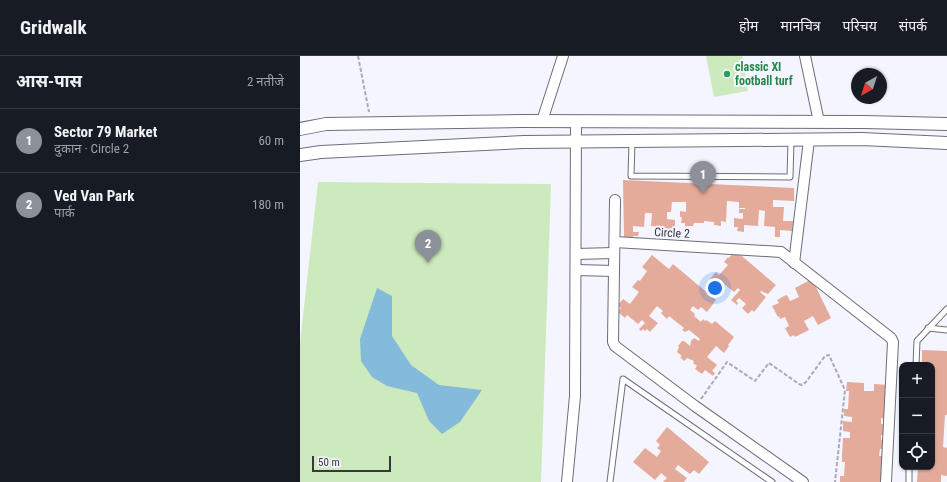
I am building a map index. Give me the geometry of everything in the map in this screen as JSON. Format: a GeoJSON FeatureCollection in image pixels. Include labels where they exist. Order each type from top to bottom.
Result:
{"type":"FeatureCollection","features":[{"type":"Feature","properties":{"kind":"street"},"geometry":{"type":"LineString","coordinates":[[542,121],[562,56]]}},
{"type":"Feature","properties":{"kind":"street"},"geometry":{"type":"LineString","coordinates":[[805,56],[819,122]]}},
{"type":"Feature","properties":{"kind":"street"},"geometry":{"type":"LineString","coordinates":[[300,129],[326,124],[542,121],[947,124]]}},
{"type":"Feature","properties":{"kind":"street"},"geometry":{"type":"LineString","coordinates":[[568,482],[576,396],[576,121]]}},
{"type":"Feature","properties":{"kind":"street"},"geometry":{"type":"LineString","coordinates":[[300,155],[336,151],[516,143],[862,139],[947,142]]}},
{"type":"Feature","properties":{"kind":"street"},"geometry":{"type":"LineString","coordinates":[[794,263],[809,140]]}},
{"type":"Feature","properties":{"kind":"street"},"geometry":{"type":"LineString","coordinates":[[615,200],[613,342],[615,346],[695,406],[803,482]]}},
{"type":"Feature","properties":{"kind":"street","name":"Circle 2"},"geometry":{"type":"LineString","coordinates":[[576,254],[614,248],[778,252],[794,263],[893,340],[886,482]]}},
{"type":"Feature","properties":{"kind":"street"},"geometry":{"type":"LineString","coordinates":[[576,270],[614,271]]}},
{"type":"Feature","properties":{"kind":"lane"},"geometry":{"type":"LineString","coordinates":[[632,141],[631,176],[790,177],[791,140]]}},
{"type":"Feature","properties":{"kind":"lane"},"geometry":{"type":"LineString","coordinates":[[916,362],[917,341],[947,309]]}},
{"type":"Feature","properties":{"kind":"lane"},"geometry":{"type":"LineString","coordinates":[[928,328],[947,330]]}},
{"type":"Feature","properties":{"kind":"lane"},"geometry":{"type":"LineString","coordinates":[[610,482],[623,379],[772,482]]}},
{"type":"Feature","properties":{"kind":"lane"},"geometry":{"type":"LineString","coordinates":[[909,482],[910,470]]}},
{"type":"Feature","properties":{"kind":"path"},"geometry":{"type":"LineString","coordinates":[[358,56],[372,123]]}},
{"type":"Feature","properties":{"kind":"path"},"geometry":{"type":"LineString","coordinates":[[695,406],[728,362],[755,381],[769,363],[798,384],[802,384],[806,382],[825,356],[829,355],[845,390],[835,482]]}},
{"type":"Feature","properties":{"kind":"green space","name":"classic XI football turf"},"geometry":{"type":"Polygon","coordinates":[[[706,56],[742,56],[748,91],[714,97],[706,56]]]}},
{"type":"Feature","properties":{"kind":"green space"},"geometry":{"type":"Polygon","coordinates":[[[318,182],[551,184],[541,482],[300,482],[300,343],[318,182]]]}},
{"type":"Feature","properties":{"kind":"water"},"geometry":{"type":"Polygon","coordinates":[[[377,288],[392,296],[392,336],[411,365],[439,385],[482,390],[460,422],[442,434],[429,421],[417,393],[387,386],[372,377],[361,361],[360,339],[377,288]]]}},
{"type":"Feature","properties":{"kind":"building"},"geometry":{"type":"Polygon","coordinates":[[[623,180],[794,188],[794,201],[773,200],[773,207],[784,207],[783,221],[793,221],[792,231],[780,230],[780,237],[775,237],[775,227],[764,226],[765,211],[759,210],[758,226],[744,225],[744,232],[737,231],[738,227],[734,227],[734,218],[743,219],[743,213],[739,213],[739,209],[745,208],[739,208],[739,202],[727,201],[726,222],[721,221],[721,226],[714,225],[714,222],[704,221],[704,223],[694,223],[693,226],[685,226],[685,223],[681,223],[682,217],[680,217],[680,211],[686,212],[686,202],[672,202],[671,212],[667,212],[667,219],[675,220],[675,229],[670,228],[670,231],[664,231],[664,227],[651,226],[652,213],[645,213],[644,227],[633,226],[633,232],[639,232],[638,236],[633,236],[633,240],[624,237],[623,180]]]}},
{"type":"Feature","properties":{"kind":"building"},"geometry":{"type":"Polygon","coordinates":[[[737,252],[776,285],[768,294],[761,291],[760,292],[766,297],[754,312],[752,310],[748,314],[742,308],[746,304],[739,298],[736,301],[738,303],[737,305],[731,300],[740,290],[738,288],[734,292],[723,283],[720,287],[718,285],[715,289],[709,285],[712,281],[710,279],[716,272],[719,275],[728,265],[724,262],[728,257],[729,258],[733,253],[735,255],[737,252]]]}},
{"type":"Feature","properties":{"kind":"building"},"geometry":{"type":"Polygon","coordinates":[[[652,255],[669,269],[673,264],[716,300],[707,312],[701,307],[698,310],[693,306],[690,310],[701,322],[703,319],[712,324],[715,321],[734,337],[724,353],[716,346],[707,357],[717,365],[712,371],[715,373],[713,376],[705,370],[702,374],[695,369],[697,366],[693,363],[694,361],[687,358],[684,361],[680,357],[682,356],[677,352],[678,346],[682,341],[690,346],[691,341],[694,338],[699,341],[700,339],[689,330],[685,332],[682,330],[684,328],[669,316],[667,319],[661,313],[663,311],[657,306],[649,316],[658,323],[650,332],[647,329],[645,331],[643,329],[641,331],[639,329],[645,323],[642,320],[638,324],[627,315],[625,318],[618,312],[621,308],[618,305],[623,299],[630,304],[639,292],[632,287],[638,280],[640,281],[647,271],[642,267],[652,255]]]}},
{"type":"Feature","properties":{"kind":"building"},"geometry":{"type":"Polygon","coordinates":[[[812,279],[831,318],[818,325],[813,316],[804,321],[809,330],[795,337],[794,335],[790,337],[785,328],[789,326],[785,317],[780,319],[772,306],[779,303],[777,300],[787,295],[790,301],[799,297],[795,288],[812,279]]]}},
{"type":"Feature","properties":{"kind":"building"},"geometry":{"type":"Polygon","coordinates":[[[922,350],[947,351],[947,415],[945,415],[943,447],[947,448],[947,476],[941,475],[941,482],[917,482],[918,470],[935,470],[935,362],[922,362],[922,350]]]}},
{"type":"Feature","properties":{"kind":"building"},"geometry":{"type":"Polygon","coordinates":[[[847,382],[864,383],[864,391],[874,391],[874,384],[888,385],[886,419],[881,418],[881,424],[886,425],[885,435],[881,435],[881,440],[885,440],[885,449],[880,449],[879,456],[884,456],[883,482],[840,482],[840,476],[844,476],[845,462],[842,462],[843,438],[850,438],[850,432],[843,431],[843,421],[852,422],[852,417],[844,416],[844,409],[848,409],[849,391],[846,391],[847,382]]]}},
{"type":"Feature","properties":{"kind":"building"},"geometry":{"type":"Polygon","coordinates":[[[667,427],[709,462],[699,474],[694,470],[690,474],[678,465],[675,469],[687,478],[684,482],[663,482],[667,478],[661,473],[655,480],[633,462],[645,448],[657,457],[661,451],[657,448],[660,445],[656,441],[667,427]]]}},
{"type":"Feature","properties":{"kind":"place","name":"classic XI football turf"},"geometry":{"type":"Point","coordinates":[727,74]}},
{"type":"Feature","properties":{"kind":"place","name":"Sector 79 Market"},"geometry":{"type":"Point","coordinates":[703,194]}},
{"type":"Feature","properties":{"kind":"place","name":"Ved Van Park"},"geometry":{"type":"Point","coordinates":[428,263]}}]}
